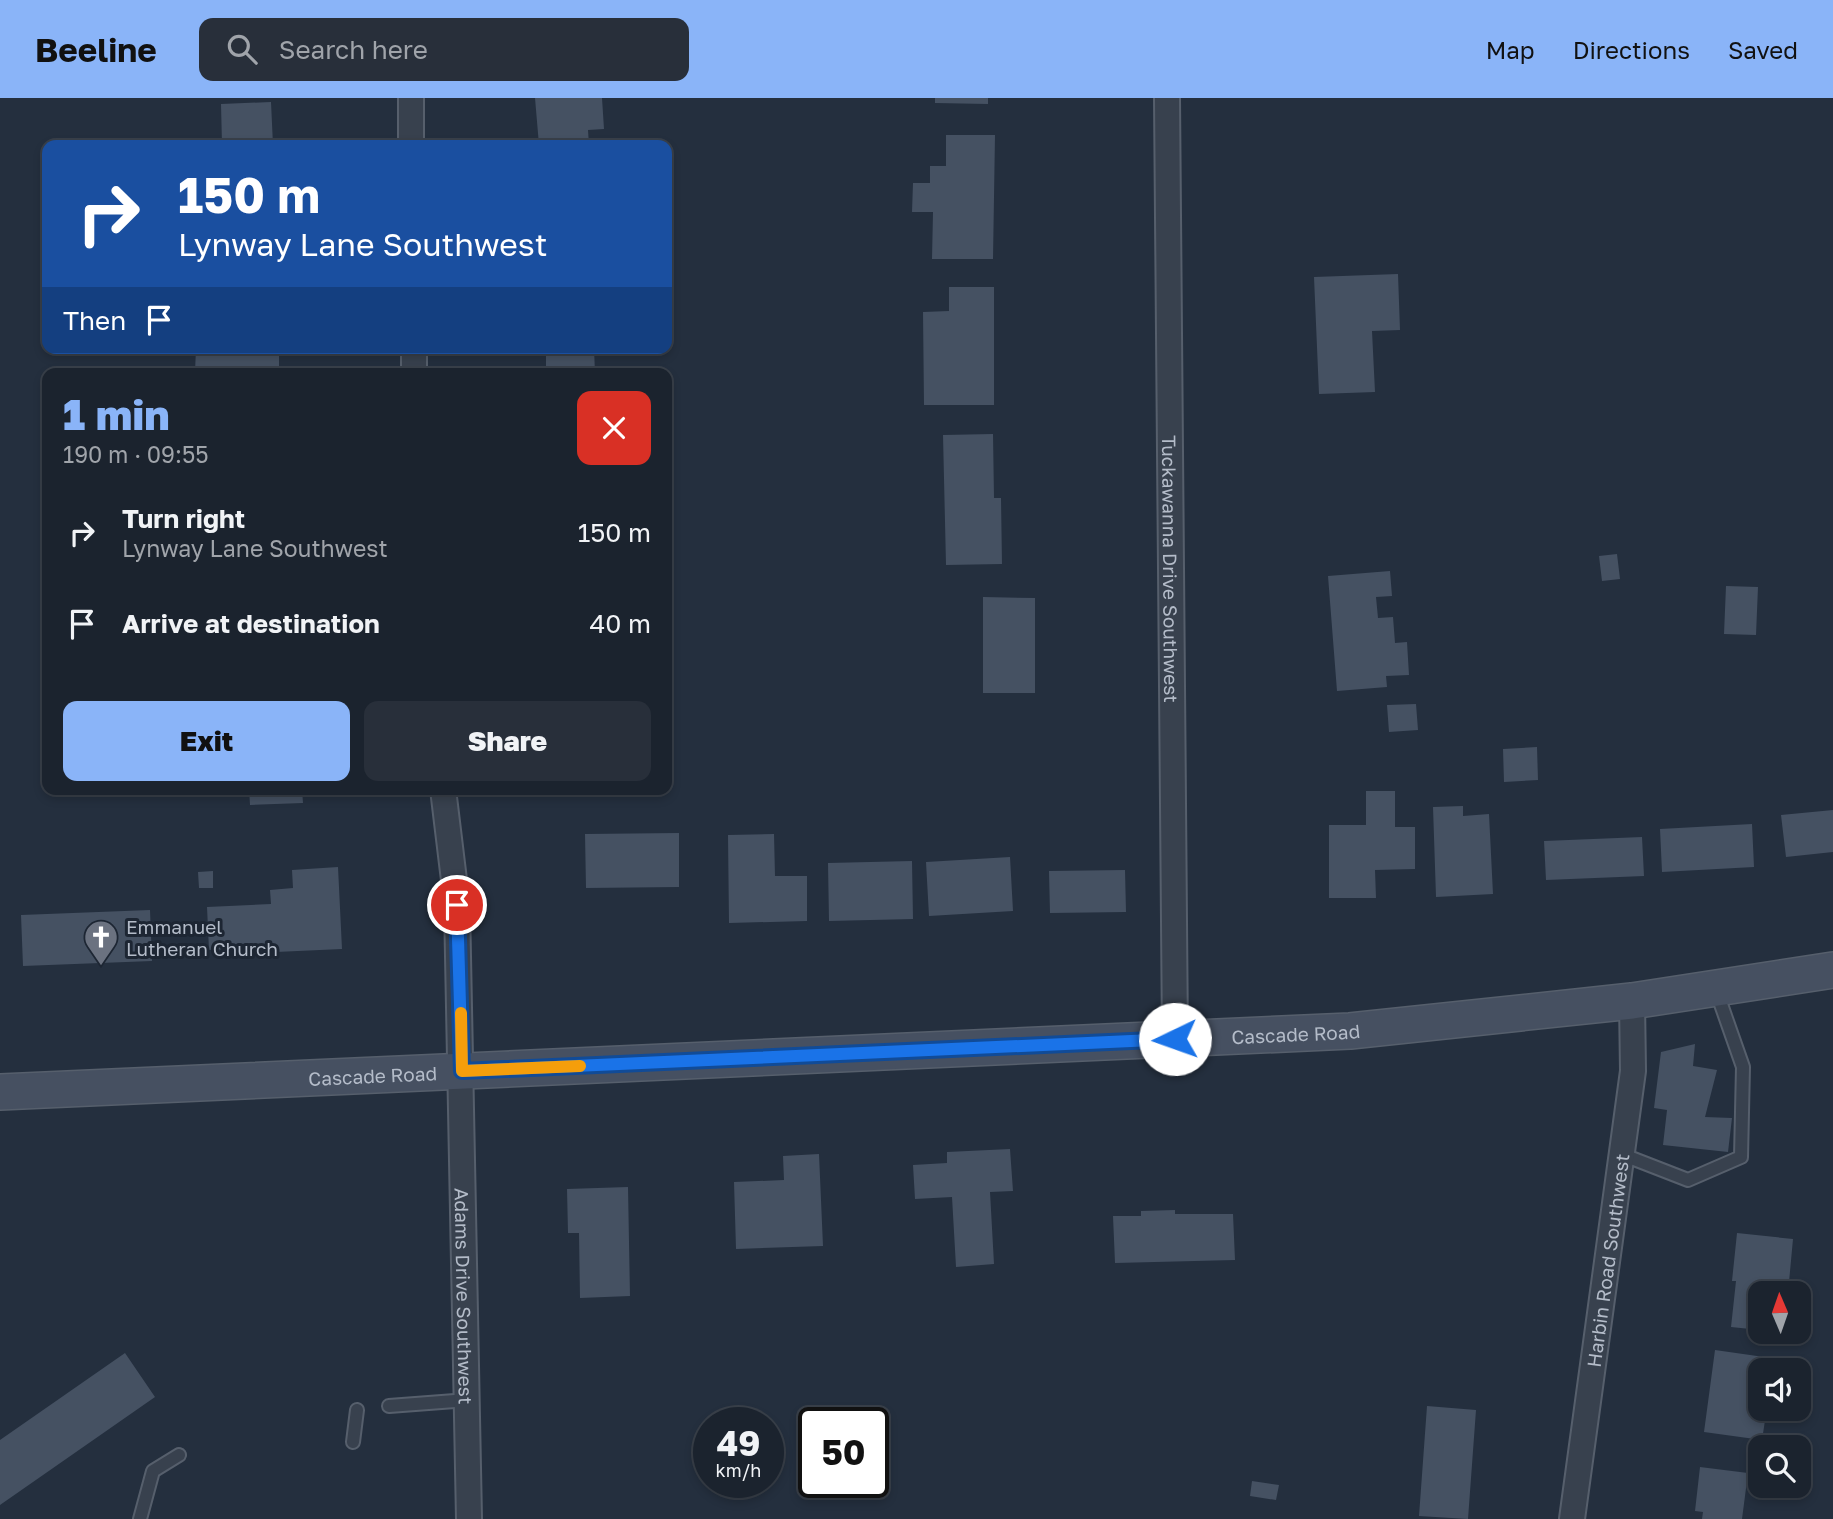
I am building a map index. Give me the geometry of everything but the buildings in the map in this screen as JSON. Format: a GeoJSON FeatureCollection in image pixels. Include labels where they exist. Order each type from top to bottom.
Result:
{"type":"FeatureCollection","features":[{"type":"Feature","properties":{"kind":"main road","name":"Cascade Road"},"geometry":{"type":"LineString","coordinates":[[0,1092],[1350,1031],[1632,1001],[1833,970]]}},
{"type":"Feature","properties":{"kind":"street"},"geometry":{"type":"LineString","coordinates":[[411,98],[411,140]]}},
{"type":"Feature","properties":{"kind":"street","name":"Tuckawanna Drive Southwest"},"geometry":{"type":"LineString","coordinates":[[1167,98],[1175,1039]]}},
{"type":"Feature","properties":{"kind":"street","name":"Adams Drive Southwest"},"geometry":{"type":"LineString","coordinates":[[444,795],[457,905],[469,1519]]}},
{"type":"Feature","properties":{"kind":"street","name":"Harbin Road Southwest"},"geometry":{"type":"LineString","coordinates":[[1572,1519],[1633,1071],[1632,1001]]}},
{"type":"Feature","properties":{"kind":"lane"},"geometry":{"type":"LineString","coordinates":[[1622,1154],[1688,1180],[1741,1157],[1743,1067],[1715,989]]}},
{"type":"Feature","properties":{"kind":"lane"},"geometry":{"type":"LineString","coordinates":[[389,1406],[468,1400]]}},
{"type":"Feature","properties":{"kind":"lane"},"geometry":{"type":"LineString","coordinates":[[353,1442],[357,1410]]}},
{"type":"Feature","properties":{"kind":"lane"},"geometry":{"type":"LineString","coordinates":[[140,1519],[153,1471],[179,1455]]}},
{"type":"Feature","properties":{"kind":"slow traffic"},"geometry":{"type":"LineString","coordinates":[[461,1013],[462,1071],[580,1066]]}},
{"type":"Feature","properties":{"kind":"place","name":"Emmanuel Lutheran Church"},"geometry":{"type":"Point","coordinates":[101,967]}},
{"type":"Feature","properties":{"kind":"route"},"geometry":{"type":"LineString","coordinates":[[457,905],[462,1071],[1175,1039]]}}]}
